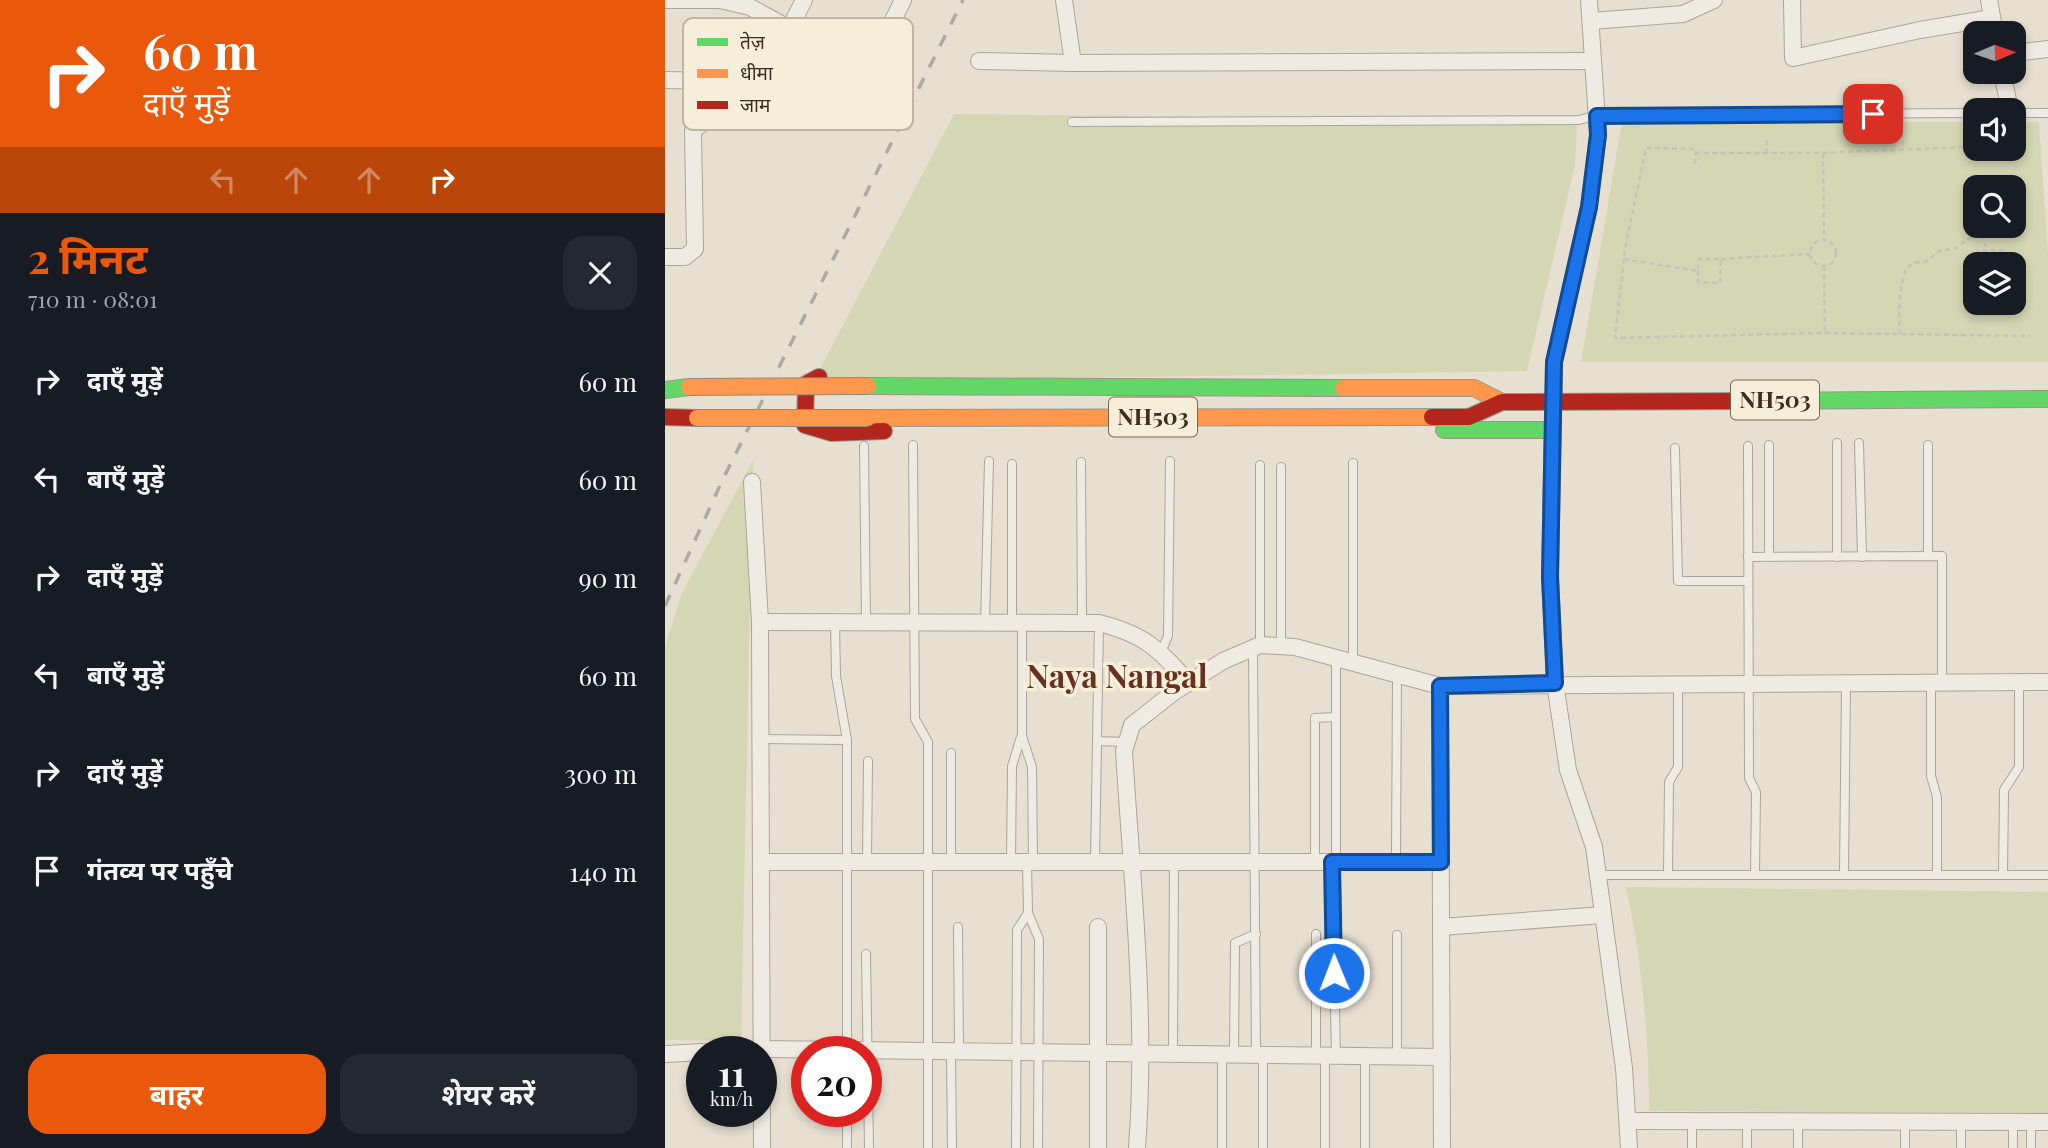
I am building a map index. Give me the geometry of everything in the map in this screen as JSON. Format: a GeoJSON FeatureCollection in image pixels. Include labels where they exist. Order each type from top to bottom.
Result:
{"type":"FeatureCollection","features":[{"type":"Feature","properties":{"kind":"main road"},"geometry":{"type":"LineString","coordinates":[[1465,388],[1439,377],[816,377],[806,384],[805,425],[832,433],[1552,430]]}},
{"type":"Feature","properties":{"kind":"main road","name":"NH503"},"geometry":{"type":"LineString","coordinates":[[665,390],[688,387],[868,386],[1474,388],[1502,402]]}},
{"type":"Feature","properties":{"kind":"main road","name":"NH503"},"geometry":{"type":"LineString","coordinates":[[665,417],[1464,417],[1502,402],[2048,399]]}},
{"type":"Feature","properties":{"kind":"main road"},"geometry":{"type":"LineString","coordinates":[[1442,430],[1464,417]]}},
{"type":"Feature","properties":{"kind":"street"},"geometry":{"type":"LineString","coordinates":[[665,0],[720,0],[750,7],[768,18]]}},
{"type":"Feature","properties":{"kind":"street"},"geometry":{"type":"LineString","coordinates":[[795,18],[804,0]]}},
{"type":"Feature","properties":{"kind":"street"},"geometry":{"type":"LineString","coordinates":[[894,18],[903,0]]}},
{"type":"Feature","properties":{"kind":"street"},"geometry":{"type":"LineString","coordinates":[[1064,0],[1073,63]]}},
{"type":"Feature","properties":{"kind":"street"},"geometry":{"type":"LineString","coordinates":[[1589,0],[1598,135],[1589,207],[1554,362],[1550,577],[1555,683],[1568,770],[1594,847],[1629,1121],[1629,1148]]}},
{"type":"Feature","properties":{"kind":"street"},"geometry":{"type":"LineString","coordinates":[[1591,22],[1683,14],[1714,0]]}},
{"type":"Feature","properties":{"kind":"street"},"geometry":{"type":"LineString","coordinates":[[1792,0],[1793,58],[1920,30],[1963,28]]}},
{"type":"Feature","properties":{"kind":"street"},"geometry":{"type":"LineString","coordinates":[[1989,0],[1992,21]]}},
{"type":"Feature","properties":{"kind":"street"},"geometry":{"type":"LineString","coordinates":[[2027,51],[2048,49]]}},
{"type":"Feature","properties":{"kind":"street"},"geometry":{"type":"LineString","coordinates":[[979,61],[1593,61]]}},
{"type":"Feature","properties":{"kind":"street"},"geometry":{"type":"LineString","coordinates":[[665,80],[683,80]]}},
{"type":"Feature","properties":{"kind":"street"},"geometry":{"type":"LineString","coordinates":[[665,257],[685,257],[695,249],[693,130]]}},
{"type":"Feature","properties":{"kind":"street"},"geometry":{"type":"LineString","coordinates":[[752,482],[760,622],[762,1036]]}},
{"type":"Feature","properties":{"kind":"street"},"geometry":{"type":"LineString","coordinates":[[760,622],[1099,623],[1134,632],[1161,652],[1189,683]]}},
{"type":"Feature","properties":{"kind":"street"},"geometry":{"type":"LineString","coordinates":[[1136,1148],[1140,1054],[1139,978],[1124,751],[1132,725],[1223,661],[1257,647],[1281,646],[1440,686],[1555,683],[2048,682]]}},
{"type":"Feature","properties":{"kind":"street"},"geometry":{"type":"LineString","coordinates":[[1440,686],[1442,1148]]}},
{"type":"Feature","properties":{"kind":"street"},"geometry":{"type":"LineString","coordinates":[[761,862],[1441,862]]}},
{"type":"Feature","properties":{"kind":"street"},"geometry":{"type":"LineString","coordinates":[[1441,927],[1603,915]]}},
{"type":"Feature","properties":{"kind":"street"},"geometry":{"type":"LineString","coordinates":[[1098,927],[1098,1148]]}},
{"type":"Feature","properties":{"kind":"street"},"geometry":{"type":"LineString","coordinates":[[882,1051],[1442,1057]]}},
{"type":"Feature","properties":{"kind":"street"},"geometry":{"type":"LineString","coordinates":[[665,1054],[686,1053]]}},
{"type":"Feature","properties":{"kind":"street"},"geometry":{"type":"LineString","coordinates":[[1629,1121],[2040,1122]]}},
{"type":"Feature","properties":{"kind":"street"},"geometry":{"type":"LineString","coordinates":[[762,1127],[762,1148]]}},
{"type":"Feature","properties":{"kind":"lane"},"geometry":{"type":"LineString","coordinates":[[2026,112],[2048,113]]}},
{"type":"Feature","properties":{"kind":"lane"},"geometry":{"type":"LineString","coordinates":[[1072,121],[1552,120],[1597,116],[1963,113]]}},
{"type":"Feature","properties":{"kind":"lane"},"geometry":{"type":"LineString","coordinates":[[1837,443],[1837,557]]}},
{"type":"Feature","properties":{"kind":"lane"},"geometry":{"type":"LineString","coordinates":[[1859,443],[1862,557]]}},
{"type":"Feature","properties":{"kind":"lane"},"geometry":{"type":"LineString","coordinates":[[913,445],[915,719],[928,742],[928,1148]]}},
{"type":"Feature","properties":{"kind":"lane"},"geometry":{"type":"LineString","coordinates":[[1769,445],[1769,557]]}},
{"type":"Feature","properties":{"kind":"lane"},"geometry":{"type":"LineString","coordinates":[[1928,445],[1928,556]]}},
{"type":"Feature","properties":{"kind":"lane"},"geometry":{"type":"LineString","coordinates":[[864,446],[866,623]]}},
{"type":"Feature","properties":{"kind":"lane"},"geometry":{"type":"LineString","coordinates":[[1748,446],[1749,778],[1756,792],[1755,875]]}},
{"type":"Feature","properties":{"kind":"lane"},"geometry":{"type":"LineString","coordinates":[[1675,448],[1678,581],[1748,581]]}},
{"type":"Feature","properties":{"kind":"lane"},"geometry":{"type":"LineString","coordinates":[[985,624],[989,461]]}},
{"type":"Feature","properties":{"kind":"lane"},"geometry":{"type":"LineString","coordinates":[[1161,652],[1168,636],[1170,461]]}},
{"type":"Feature","properties":{"kind":"lane"},"geometry":{"type":"LineString","coordinates":[[1081,462],[1081,623]]}},
{"type":"Feature","properties":{"kind":"lane"},"geometry":{"type":"LineString","coordinates":[[1353,463],[1353,664]]}},
{"type":"Feature","properties":{"kind":"lane"},"geometry":{"type":"LineString","coordinates":[[1012,464],[1022,736],[1032,767],[1024,862]]}},
{"type":"Feature","properties":{"kind":"lane"},"geometry":{"type":"LineString","coordinates":[[1260,466],[1255,862],[1263,1148]]}},
{"type":"Feature","properties":{"kind":"lane"},"geometry":{"type":"LineString","coordinates":[[1281,646],[1282,467]]}},
{"type":"Feature","properties":{"kind":"lane"},"geometry":{"type":"LineString","coordinates":[[1748,557],[1942,556],[1931,776],[1937,797],[1937,875]]}},
{"type":"Feature","properties":{"kind":"lane"},"geometry":{"type":"LineString","coordinates":[[835,622],[837,676],[846,740],[847,1036]]}},
{"type":"Feature","properties":{"kind":"lane"},"geometry":{"type":"LineString","coordinates":[[1095,862],[1099,623]]}},
{"type":"Feature","properties":{"kind":"lane"},"geometry":{"type":"LineString","coordinates":[[1325,1148],[1328,862],[1336,718],[1336,659]]}},
{"type":"Feature","properties":{"kind":"lane"},"geometry":{"type":"LineString","coordinates":[[1396,862],[1397,676]]}},
{"type":"Feature","properties":{"kind":"lane"},"geometry":{"type":"LineString","coordinates":[[1844,875],[1846,682]]}},
{"type":"Feature","properties":{"kind":"lane"},"geometry":{"type":"LineString","coordinates":[[2003,875],[2004,790],[2019,767],[2019,682]]}},
{"type":"Feature","properties":{"kind":"lane"},"geometry":{"type":"LineString","coordinates":[[1668,875],[1669,782],[1678,766],[1678,683]]}},
{"type":"Feature","properties":{"kind":"lane"},"geometry":{"type":"LineString","coordinates":[[1328,862],[1315,718],[1336,718]]}},
{"type":"Feature","properties":{"kind":"lane"},"geometry":{"type":"LineString","coordinates":[[1022,736],[1012,766],[1028,913],[1039,939],[1038,1148]]}},
{"type":"Feature","properties":{"kind":"lane"},"geometry":{"type":"LineString","coordinates":[[761,739],[846,740]]}},
{"type":"Feature","properties":{"kind":"lane"},"geometry":{"type":"LineString","coordinates":[[1097,741],[1127,742]]}},
{"type":"Feature","properties":{"kind":"lane"},"geometry":{"type":"LineString","coordinates":[[951,753],[951,862]]}},
{"type":"Feature","properties":{"kind":"lane"},"geometry":{"type":"LineString","coordinates":[[867,862],[868,761]]}},
{"type":"Feature","properties":{"kind":"lane"},"geometry":{"type":"LineString","coordinates":[[1173,1054],[1174,862]]}},
{"type":"Feature","properties":{"kind":"lane"},"geometry":{"type":"LineString","coordinates":[[1598,875],[2048,875]]}},
{"type":"Feature","properties":{"kind":"lane"},"geometry":{"type":"LineString","coordinates":[[1016,1148],[1017,930],[1028,913]]}},
{"type":"Feature","properties":{"kind":"lane"},"geometry":{"type":"LineString","coordinates":[[952,1148],[958,927]]}},
{"type":"Feature","properties":{"kind":"lane"},"geometry":{"type":"LineString","coordinates":[[1222,1148],[1235,943],[1256,934]]}},
{"type":"Feature","properties":{"kind":"lane"},"geometry":{"type":"LineString","coordinates":[[1316,934],[1325,1056]]}},
{"type":"Feature","properties":{"kind":"lane"},"geometry":{"type":"LineString","coordinates":[[1397,935],[1397,1056]]}},
{"type":"Feature","properties":{"kind":"lane"},"geometry":{"type":"LineString","coordinates":[[866,954],[869,1036]]}},
{"type":"Feature","properties":{"kind":"lane"},"geometry":{"type":"LineString","coordinates":[[1365,1148],[1366,1056]]}},
{"type":"Feature","properties":{"kind":"lane"},"geometry":{"type":"LineString","coordinates":[[1692,1122],[1692,1148]]}},
{"type":"Feature","properties":{"kind":"lane"},"geometry":{"type":"LineString","coordinates":[[1747,1122],[1747,1148]]}},
{"type":"Feature","properties":{"kind":"lane"},"geometry":{"type":"LineString","coordinates":[[1798,1122],[1798,1148]]}},
{"type":"Feature","properties":{"kind":"lane"},"geometry":{"type":"LineString","coordinates":[[1905,1122],[1905,1148]]}},
{"type":"Feature","properties":{"kind":"lane"},"geometry":{"type":"LineString","coordinates":[[1961,1122],[1961,1148]]}},
{"type":"Feature","properties":{"kind":"lane"},"geometry":{"type":"LineString","coordinates":[[2013,1122],[2013,1148]]}},
{"type":"Feature","properties":{"kind":"lane"},"geometry":{"type":"LineString","coordinates":[[2031,1148],[2040,1122]]}},
{"type":"Feature","properties":{"kind":"lane"},"geometry":{"type":"LineString","coordinates":[[847,1127],[847,1148]]}},
{"type":"Feature","properties":{"kind":"lane"},"geometry":{"type":"LineString","coordinates":[[869,1127],[869,1148]]}},
{"type":"Feature","properties":{"kind":"path"},"geometry":{"type":"LineString","coordinates":[[1901,114],[1903,150]]}},
{"type":"Feature","properties":{"kind":"path"},"geometry":{"type":"LineString","coordinates":[[1767,140],[1767,153]]}},
{"type":"Feature","properties":{"kind":"path"},"geometry":{"type":"LineString","coordinates":[[1696,153],[1823,153],[1963,147]]}},
{"type":"Feature","properties":{"kind":"path"},"geometry":{"type":"LineString","coordinates":[[1695,164],[1696,149],[1646,148],[1624,259],[1615,338],[1825,333],[2030,336]]}},
{"type":"Feature","properties":{"kind":"path"},"geometry":{"type":"LineString","coordinates":[[1823,153],[1824,240]]}},
{"type":"Feature","properties":{"kind":"path"},"geometry":{"type":"LineString","coordinates":[[1900,334],[1899,297],[1903,290],[1906,270],[1913,263],[1927,261],[1939,251],[1956,248],[1977,233],[1982,234],[1987,251]]}},
{"type":"Feature","properties":{"kind":"path"},"geometry":{"type":"LineString","coordinates":[[1824,240],[1832,243],[1836,251],[1834,260],[1824,266],[1817,264],[1810,254],[1815,243],[1824,240]]}},
{"type":"Feature","properties":{"kind":"path"},"geometry":{"type":"LineString","coordinates":[[1978,252],[2004,252]]}},
{"type":"Feature","properties":{"kind":"path"},"geometry":{"type":"LineString","coordinates":[[1721,259],[1720,283],[1699,282],[1699,259],[1810,254]]}},
{"type":"Feature","properties":{"kind":"path"},"geometry":{"type":"LineString","coordinates":[[1624,259],[1698,271]]}},
{"type":"Feature","properties":{"kind":"path"},"geometry":{"type":"LineString","coordinates":[[1824,266],[1825,333]]}},
{"type":"Feature","properties":{"kind":"green space"},"geometry":{"type":"Polygon","coordinates":[[[954,114],[1577,121],[1575,165],[1527,371],[813,382],[954,114]]]}},
{"type":"Feature","properties":{"kind":"green space"},"geometry":{"type":"Polygon","coordinates":[[[1622,122],[1963,122],[1963,161],[2026,161],[2026,122],[2039,122],[2048,254],[2048,362],[1581,362],[1622,122]]]}},
{"type":"Feature","properties":{"kind":"green space"},"geometry":{"type":"Polygon","coordinates":[[[753,460],[741,1036],[686,1036],[686,1040],[665,1040],[665,647],[681,595],[753,460]]]}},
{"type":"Feature","properties":{"kind":"green space"},"geometry":{"type":"Polygon","coordinates":[[[1626,887],[2048,892],[2048,1113],[1649,1111],[1644,999],[1626,887]]]}},
{"type":"Feature","properties":{"kind":"railway"},"geometry":{"type":"LineString","coordinates":[[913,100],[963,0]]}},
{"type":"Feature","properties":{"kind":"railway"},"geometry":{"type":"LineString","coordinates":[[665,606],[722,481],[898,130]]}},
{"type":"Feature","properties":{"kind":"traffic: fast"},"geometry":{"type":"LineString","coordinates":[[868,386],[1343,388]]}},
{"type":"Feature","properties":{"kind":"traffic: fast"},"geometry":{"type":"LineString","coordinates":[[665,390],[689,387]]}},
{"type":"Feature","properties":{"kind":"traffic: fast"},"geometry":{"type":"LineString","coordinates":[[1750,401],[2048,399]]}},
{"type":"Feature","properties":{"kind":"traffic: fast"},"geometry":{"type":"LineString","coordinates":[[1444,430],[1552,430]]}},
{"type":"Feature","properties":{"kind":"traffic: slow"},"geometry":{"type":"LineString","coordinates":[[689,387],[868,386]]}},
{"type":"Feature","properties":{"kind":"traffic: slow"},"geometry":{"type":"LineString","coordinates":[[1343,388],[1474,388],[1502,402]]}},
{"type":"Feature","properties":{"kind":"traffic: slow"},"geometry":{"type":"LineString","coordinates":[[868,418],[1432,417]]}},
{"type":"Feature","properties":{"kind":"traffic: slow"},"geometry":{"type":"LineString","coordinates":[[697,418],[868,418]]}},
{"type":"Feature","properties":{"kind":"traffic: jam"},"geometry":{"type":"LineString","coordinates":[[819,377],[806,384],[805,425],[832,433],[884,431]]}},
{"type":"Feature","properties":{"kind":"traffic: jam"},"geometry":{"type":"LineString","coordinates":[[1432,417],[1469,417],[1502,402],[1750,401]]}},
{"type":"Feature","properties":{"kind":"traffic: jam"},"geometry":{"type":"LineString","coordinates":[[665,417],[697,418]]}},
{"type":"Feature","properties":{"kind":"district","name":"Naya Nangal"},"geometry":{"type":"Point","coordinates":[1117,677]}},
{"type":"Feature","properties":{"kind":"route"},"geometry":{"type":"LineString","coordinates":[[1334,973],[1332,862],[1441,862],[1440,686],[1555,683],[1550,577],[1554,362],[1589,207],[1598,135],[1597,116],[1873,114]]}}]}
